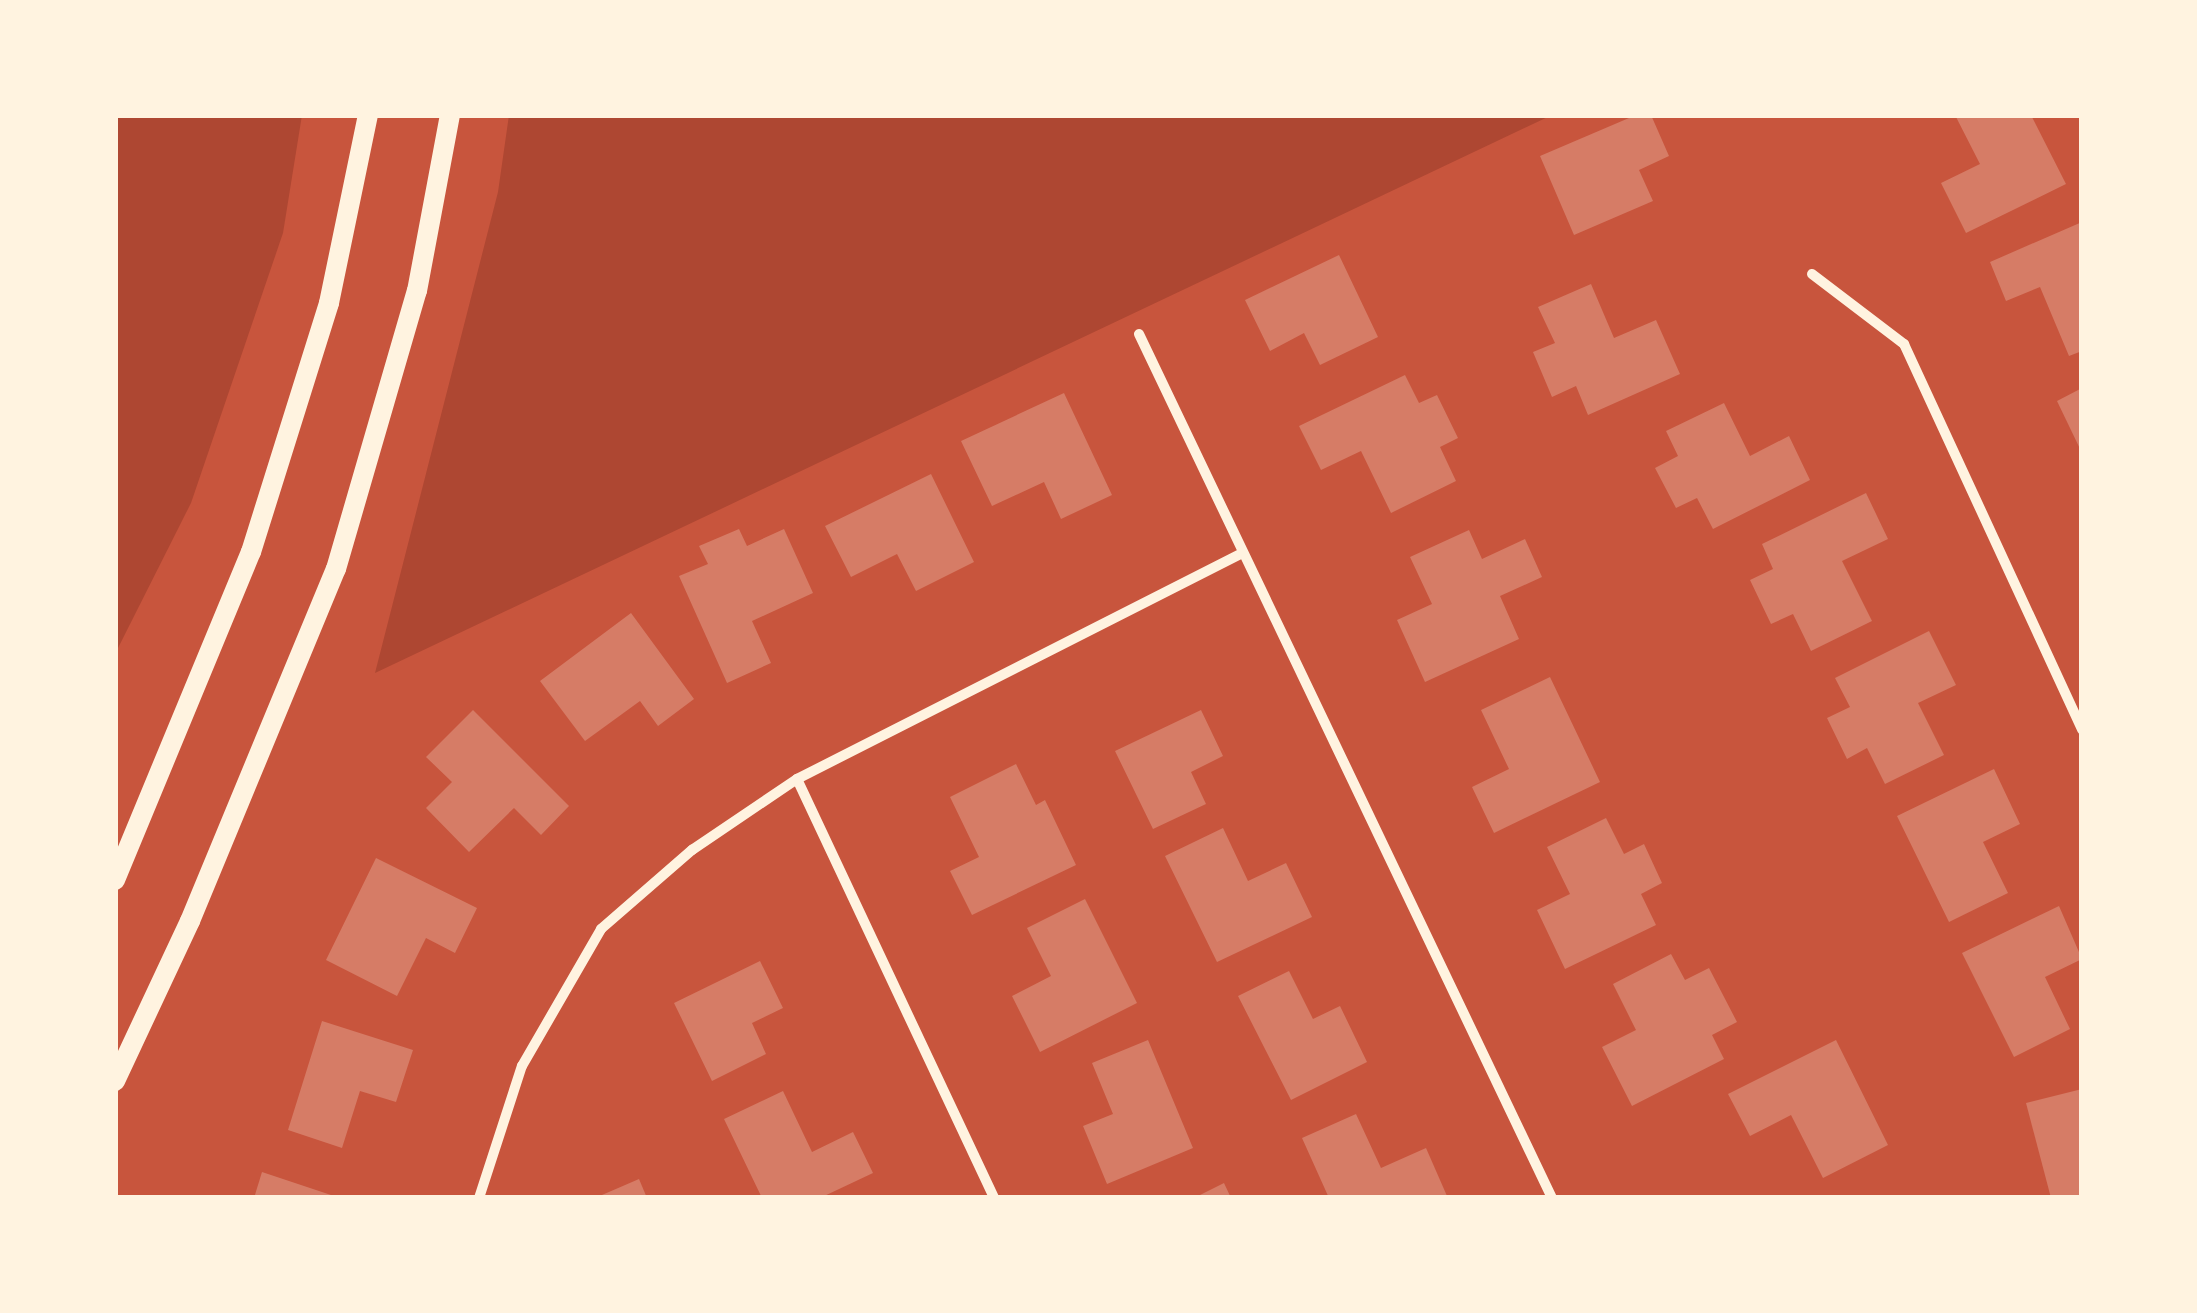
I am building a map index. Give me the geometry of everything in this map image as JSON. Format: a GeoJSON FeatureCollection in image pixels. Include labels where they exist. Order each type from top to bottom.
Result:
{"type":"FeatureCollection","features":[{"type":"Feature","properties":{"kind":"main road"},"geometry":{"type":"LineString","coordinates":[[115,880],[251,552],[329,304],[368,115]]}},
{"type":"Feature","properties":{"kind":"main road"},"geometry":{"type":"LineString","coordinates":[[115,1082],[190,921],[336,569],[417,291],[450,115]]}},
{"type":"Feature","properties":{"kind":"street"},"geometry":{"type":"LineString","coordinates":[[1812,274],[1904,344],[2082,730]]}},
{"type":"Feature","properties":{"kind":"street"},"geometry":{"type":"LineString","coordinates":[[1139,334],[1552,1198]]}},
{"type":"Feature","properties":{"kind":"street"},"geometry":{"type":"LineString","coordinates":[[478,1198],[522,1066],[601,930],[692,850],[797,779],[1243,553]]}},
{"type":"Feature","properties":{"kind":"street"},"geometry":{"type":"LineString","coordinates":[[797,779],[994,1198]]}},
{"type":"Feature","properties":{"kind":"shaded area"},"geometry":{"type":"Polygon","coordinates":[[[115,115],[302,115],[283,233],[191,503],[115,654],[115,115]]]}},
{"type":"Feature","properties":{"kind":"shaded area"},"geometry":{"type":"Polygon","coordinates":[[[509,115],[1552,115],[375,673],[498,192],[509,115]]]}},
{"type":"Feature","properties":{"kind":"building"},"geometry":{"type":"Polygon","coordinates":[[[1636,115],[1651,115],[1669,156],[1639,170],[1653,201],[1574,235],[1540,156],[1636,115]]]}},
{"type":"Feature","properties":{"kind":"building"},"geometry":{"type":"Polygon","coordinates":[[[2031,115],[2066,184],[1966,233],[1941,183],[1980,164],[1956,117],[2031,115]]]}},
{"type":"Feature","properties":{"kind":"building"},"geometry":{"type":"Polygon","coordinates":[[[2082,222],[2082,351],[2069,356],[2040,287],[2006,301],[1990,262],[2082,222]]]}},
{"type":"Feature","properties":{"kind":"building"},"geometry":{"type":"Polygon","coordinates":[[[1339,255],[1378,337],[1320,365],[1304,333],[1270,351],[1245,300],[1339,255]]]}},
{"type":"Feature","properties":{"kind":"building"},"geometry":{"type":"Polygon","coordinates":[[[1591,284],[1614,338],[1656,320],[1680,374],[1588,415],[1576,386],[1552,397],[1533,352],[1555,343],[1538,307],[1591,284]]]}},
{"type":"Feature","properties":{"kind":"building"},"geometry":{"type":"Polygon","coordinates":[[[1405,375],[1419,403],[1437,395],[1458,438],[1440,447],[1456,481],[1391,513],[1361,451],[1321,470],[1299,426],[1405,375]]]}},
{"type":"Feature","properties":{"kind":"building"},"geometry":{"type":"Polygon","coordinates":[[[2082,388],[2082,453],[2057,401],[2082,388]]]}},
{"type":"Feature","properties":{"kind":"building"},"geometry":{"type":"Polygon","coordinates":[[[1064,393],[1112,495],[1061,519],[1044,482],[992,506],[961,441],[1064,393]]]}},
{"type":"Feature","properties":{"kind":"building"},"geometry":{"type":"Polygon","coordinates":[[[1724,403],[1750,456],[1789,436],[1810,480],[1713,529],[1697,498],[1676,508],[1655,468],[1678,456],[1666,431],[1724,403]]]}},
{"type":"Feature","properties":{"kind":"building"},"geometry":{"type":"Polygon","coordinates":[[[931,474],[974,562],[916,591],[897,554],[851,577],[825,526],[931,474]]]}},
{"type":"Feature","properties":{"kind":"building"},"geometry":{"type":"Polygon","coordinates":[[[1866,493],[1888,539],[1842,561],[1872,621],[1811,651],[1793,614],[1771,624],[1750,580],[1773,569],[1762,544],[1866,493]]]}},
{"type":"Feature","properties":{"kind":"building"},"geometry":{"type":"Polygon","coordinates":[[[739,529],[747,546],[784,529],[813,593],[752,621],[771,663],[727,683],[679,576],[708,564],[699,546],[739,529]]]}},
{"type":"Feature","properties":{"kind":"building"},"geometry":{"type":"Polygon","coordinates":[[[1469,530],[1482,559],[1525,539],[1542,577],[1500,596],[1519,639],[1425,682],[1397,620],[1432,604],[1410,557],[1469,530]]]}},
{"type":"Feature","properties":{"kind":"building"},"geometry":{"type":"Polygon","coordinates":[[[631,613],[694,699],[658,726],[640,701],[585,741],[540,681],[631,613]]]}},
{"type":"Feature","properties":{"kind":"building"},"geometry":{"type":"Polygon","coordinates":[[[1929,631],[1956,685],[1918,703],[1944,755],[1885,784],[1867,748],[1847,759],[1827,718],[1850,707],[1835,678],[1929,631]]]}},
{"type":"Feature","properties":{"kind":"building"},"geometry":{"type":"Polygon","coordinates":[[[1550,677],[1600,782],[1494,833],[1472,787],[1509,769],[1481,710],[1550,677]]]}},
{"type":"Feature","properties":{"kind":"building"},"geometry":{"type":"Polygon","coordinates":[[[473,710],[569,806],[541,835],[514,808],[469,852],[426,808],[452,782],[426,757],[473,710]]]}},
{"type":"Feature","properties":{"kind":"building"},"geometry":{"type":"Polygon","coordinates":[[[1201,710],[1223,756],[1191,772],[1206,804],[1153,829],[1115,751],[1201,710]]]}},
{"type":"Feature","properties":{"kind":"building"},"geometry":{"type":"Polygon","coordinates":[[[1016,764],[1036,805],[1045,800],[1076,865],[972,915],[950,871],[979,857],[950,797],[1016,764]]]}},
{"type":"Feature","properties":{"kind":"building"},"geometry":{"type":"Polygon","coordinates":[[[1994,769],[2020,824],[1983,842],[2008,893],[1949,922],[1897,816],[1994,769]]]}},
{"type":"Feature","properties":{"kind":"building"},"geometry":{"type":"Polygon","coordinates":[[[1606,818],[1624,854],[1644,844],[1662,883],[1641,894],[1656,925],[1565,969],[1537,910],[1570,894],[1547,847],[1606,818]]]}},
{"type":"Feature","properties":{"kind":"building"},"geometry":{"type":"Polygon","coordinates":[[[1223,828],[1248,881],[1286,863],[1312,917],[1217,962],[1165,856],[1223,828]]]}},
{"type":"Feature","properties":{"kind":"building"},"geometry":{"type":"Polygon","coordinates":[[[376,858],[477,908],[455,953],[426,938],[397,996],[326,960],[376,858]]]}},
{"type":"Feature","properties":{"kind":"building"},"geometry":{"type":"Polygon","coordinates":[[[1085,899],[1137,1003],[1040,1052],[1012,996],[1051,976],[1027,928],[1085,899]]]}},
{"type":"Feature","properties":{"kind":"building"},"geometry":{"type":"Polygon","coordinates":[[[2059,906],[2082,959],[2045,977],[2070,1029],[2014,1057],[1962,953],[2059,906]]]}},
{"type":"Feature","properties":{"kind":"building"},"geometry":{"type":"Polygon","coordinates":[[[1671,954],[1685,980],[1709,968],[1737,1022],[1712,1035],[1724,1059],[1632,1106],[1602,1047],[1636,1030],[1613,984],[1671,954]]]}},
{"type":"Feature","properties":{"kind":"building"},"geometry":{"type":"Polygon","coordinates":[[[760,961],[783,1008],[752,1023],[766,1054],[712,1081],[674,1003],[760,961]]]}},
{"type":"Feature","properties":{"kind":"building"},"geometry":{"type":"Polygon","coordinates":[[[1289,971],[1313,1019],[1340,1006],[1367,1062],[1291,1100],[1238,996],[1289,971]]]}},
{"type":"Feature","properties":{"kind":"building"},"geometry":{"type":"Polygon","coordinates":[[[322,1021],[413,1050],[396,1102],[360,1091],[342,1148],[288,1130],[322,1021]]]}},
{"type":"Feature","properties":{"kind":"building"},"geometry":{"type":"Polygon","coordinates":[[[1148,1040],[1193,1148],[1107,1184],[1083,1126],[1113,1114],[1092,1063],[1148,1040]]]}},
{"type":"Feature","properties":{"kind":"building"},"geometry":{"type":"Polygon","coordinates":[[[1836,1040],[1888,1145],[1823,1178],[1791,1115],[1750,1136],[1728,1094],[1836,1040]]]}},
{"type":"Feature","properties":{"kind":"building"},"geometry":{"type":"Polygon","coordinates":[[[2082,1089],[2082,1198],[2051,1198],[2026,1103],[2082,1089]]]}},
{"type":"Feature","properties":{"kind":"building"},"geometry":{"type":"Polygon","coordinates":[[[783,1091],[812,1152],[853,1132],[873,1173],[820,1198],[762,1198],[724,1119],[783,1091]]]}},
{"type":"Feature","properties":{"kind":"building"},"geometry":{"type":"Polygon","coordinates":[[[1356,1114],[1381,1168],[1426,1148],[1447,1196],[1329,1198],[1302,1138],[1356,1114]]]}},
{"type":"Feature","properties":{"kind":"building"},"geometry":{"type":"Polygon","coordinates":[[[262,1172],[337,1197],[337,1198],[254,1198],[262,1172]]]}},
{"type":"Feature","properties":{"kind":"building"},"geometry":{"type":"Polygon","coordinates":[[[639,1179],[647,1198],[595,1198],[639,1179]]]}},
{"type":"Feature","properties":{"kind":"building"},"geometry":{"type":"Polygon","coordinates":[[[1224,1183],[1231,1198],[1194,1198],[1224,1183]]]}}]}
